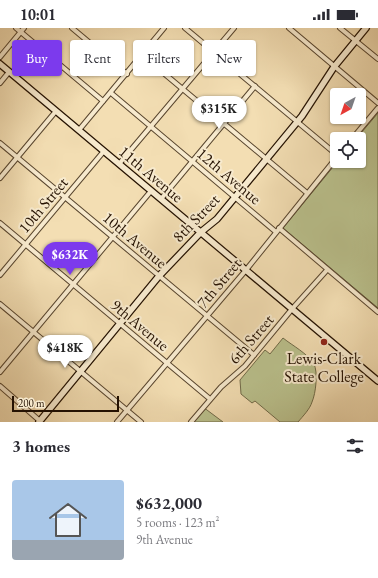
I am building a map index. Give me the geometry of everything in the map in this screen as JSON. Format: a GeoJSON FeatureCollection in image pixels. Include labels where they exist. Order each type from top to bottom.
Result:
{"type":"FeatureCollection","features":[{"type":"Feature","properties":{"kind":"main road","name":"8th Street"},"geometry":{"type":"LineString","coordinates":[[40,422],[119,323],[159,276],[201,232],[217,219],[297,122],[334,67],[366,28]]}},
{"type":"Feature","properties":{"kind":"main road","name":"11th Avenue"},"geometry":{"type":"LineString","coordinates":[[0,64],[378,381]]}},
{"type":"Feature","properties":{"kind":"street"},"geometry":{"type":"LineString","coordinates":[[16,28],[103,102]]}},
{"type":"Feature","properties":{"kind":"street"},"geometry":{"type":"LineString","coordinates":[[0,57],[24,28]]}},
{"type":"Feature","properties":{"kind":"street"},"geometry":{"type":"LineString","coordinates":[[72,28],[127,74]]}},
{"type":"Feature","properties":{"kind":"street"},"geometry":{"type":"LineString","coordinates":[[154,40],[164,28]]}},
{"type":"Feature","properties":{"kind":"street"},"geometry":{"type":"LineString","coordinates":[[185,28],[202,43]]}},
{"type":"Feature","properties":{"kind":"street"},"geometry":{"type":"LineString","coordinates":[[224,40],[234,28]]}},
{"type":"Feature","properties":{"kind":"street"},"geometry":{"type":"LineString","coordinates":[[288,28],[378,103]]}},
{"type":"Feature","properties":{"kind":"street"},"geometry":{"type":"LineString","coordinates":[[340,28],[378,59]]}},
{"type":"Feature","properties":{"kind":"street"},"geometry":{"type":"LineString","coordinates":[[120,164],[202,65]]}},
{"type":"Feature","properties":{"kind":"street"},"geometry":{"type":"LineString","coordinates":[[79,130],[133,66]]}},
{"type":"Feature","properties":{"kind":"street"},"geometry":{"type":"LineString","coordinates":[[0,82],[9,72]]}},
{"type":"Feature","properties":{"kind":"street"},"geometry":{"type":"LineString","coordinates":[[167,76],[307,193]]}},
{"type":"Feature","properties":{"kind":"street"},"geometry":{"type":"LineString","coordinates":[[243,76],[330,150]]}},
{"type":"Feature","properties":{"kind":"street"},"geometry":{"type":"LineString","coordinates":[[161,199],[255,86]]}},
{"type":"Feature","properties":{"kind":"street","name":"12th Avenue"},"geometry":{"type":"LineString","coordinates":[[111,93],[234,197],[378,312]]}},
{"type":"Feature","properties":{"kind":"street"},"geometry":{"type":"LineString","coordinates":[[358,132],[378,108]]}},
{"type":"Feature","properties":{"kind":"street"},"geometry":{"type":"LineString","coordinates":[[0,178],[56,111]]}},
{"type":"Feature","properties":{"kind":"street","name":"10th Avenue"},"geometry":{"type":"LineString","coordinates":[[0,142],[254,355]]}},
{"type":"Feature","properties":{"kind":"street","name":"10th Street"},"geometry":{"type":"LineString","coordinates":[[0,275],[104,151]]}},
{"type":"Feature","properties":{"kind":"street","name":"7th Street"},"geometry":{"type":"LineString","coordinates":[[117,422],[246,270],[330,165]]}},
{"type":"Feature","properties":{"kind":"street"},"geometry":{"type":"LineString","coordinates":[[0,372],[151,191]]}},
{"type":"Feature","properties":{"kind":"street","name":"9th Avenue"},"geometry":{"type":"LineString","coordinates":[[0,223],[210,400]]}},
{"type":"Feature","properties":{"kind":"street","name":"6th Street"},"geometry":{"type":"LineString","coordinates":[[191,422],[228,380],[245,366],[292,309],[327,270]]}},
{"type":"Feature","properties":{"kind":"street"},"geometry":{"type":"LineString","coordinates":[[0,304],[141,422]]}},
{"type":"Feature","properties":{"kind":"street"},"geometry":{"type":"LineString","coordinates":[[0,386],[40,422]]}},
{"type":"Feature","properties":{"kind":"green space"},"geometry":{"type":"Polygon","coordinates":[[[378,113],[378,308],[283,228],[332,168],[366,168],[366,132],[362,132],[378,113]]]}},
{"type":"Feature","properties":{"kind":"green space"},"geometry":{"type":"Polygon","coordinates":[[[283,338],[308,356],[314,364],[316,372],[315,393],[311,405],[298,422],[280,422],[255,401],[252,403],[241,394],[240,380],[265,350],[270,354],[283,338]]]}},
{"type":"Feature","properties":{"kind":"green space"},"geometry":{"type":"Polygon","coordinates":[[[203,407],[223,422],[191,422],[203,407]]]}},
{"type":"Feature","properties":{"kind":"place","name":"Lewis-Clark State College"},"geometry":{"type":"Point","coordinates":[324,342]}}]}
